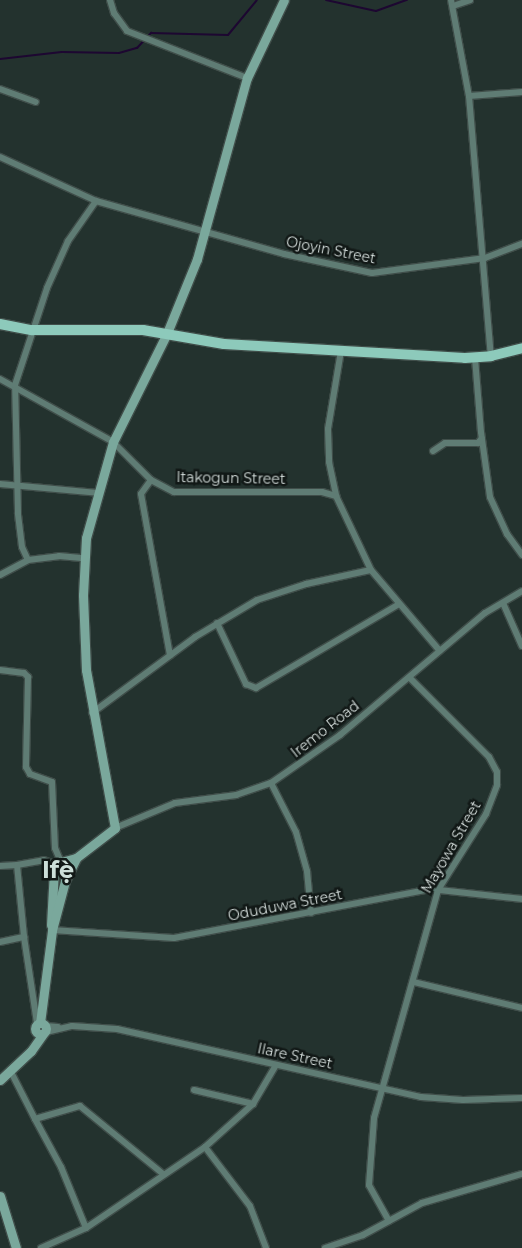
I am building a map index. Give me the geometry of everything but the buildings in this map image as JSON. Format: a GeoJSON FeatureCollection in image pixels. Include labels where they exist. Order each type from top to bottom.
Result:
{"type":"FeatureCollection","features":[{"type":"Feature","properties":{"kind":"main road"},"geometry":{"type":"LineString","coordinates":[[0,324],[32,330],[167,333],[224,344],[475,358],[522,348]]}},
{"type":"Feature","properties":{"kind":"street"},"geometry":{"type":"LineString","coordinates":[[110,0],[114,13],[127,31],[247,78]]}},
{"type":"Feature","properties":{"kind":"street"},"geometry":{"type":"LineString","coordinates":[[0,866],[44,860],[59,864],[76,858],[115,828],[92,713],[84,632],[84,558],[98,492],[113,442],[167,333],[205,234],[247,78],[284,0]]}},
{"type":"Feature","properties":{"kind":"street"},"geometry":{"type":"LineString","coordinates":[[470,0],[452,3],[469,96],[485,258],[491,356]]}},
{"type":"Feature","properties":{"kind":"street"},"geometry":{"type":"LineString","coordinates":[[0,89],[36,102]]}},
{"type":"Feature","properties":{"kind":"street"},"geometry":{"type":"LineString","coordinates":[[469,96],[522,92]]}},
{"type":"Feature","properties":{"kind":"street","name":"Ojoyin Street"},"geometry":{"type":"LineString","coordinates":[[0,157],[96,201],[205,234],[372,273],[485,258],[522,244]]}},
{"type":"Feature","properties":{"kind":"street"},"geometry":{"type":"LineString","coordinates":[[28,560],[18,513],[19,484],[15,385],[32,330],[68,241],[96,201]]}},
{"type":"Feature","properties":{"kind":"street"},"geometry":{"type":"LineString","coordinates":[[341,350],[328,429],[329,462],[336,496],[371,570],[440,651]]}},
{"type":"Feature","properties":{"kind":"street"},"geometry":{"type":"LineString","coordinates":[[475,358],[482,438],[494,508],[522,555]]}},
{"type":"Feature","properties":{"kind":"street","name":"Itakogun Street"},"geometry":{"type":"LineString","coordinates":[[0,379],[15,385],[113,442],[151,480],[174,492],[322,492],[336,496]]}},
{"type":"Feature","properties":{"kind":"street"},"geometry":{"type":"LineString","coordinates":[[433,451],[445,443],[478,443],[482,438]]}},
{"type":"Feature","properties":{"kind":"street"},"geometry":{"type":"LineString","coordinates":[[151,480],[141,494],[170,656]]}},
{"type":"Feature","properties":{"kind":"street"},"geometry":{"type":"LineString","coordinates":[[0,484],[19,484],[98,492]]}},
{"type":"Feature","properties":{"kind":"street"},"geometry":{"type":"LineString","coordinates":[[0,575],[28,560],[59,556],[84,558]]}},
{"type":"Feature","properties":{"kind":"street"},"geometry":{"type":"LineString","coordinates":[[92,713],[217,623],[257,600],[282,591],[371,570]]}},
{"type":"Feature","properties":{"kind":"street","name":"Iremo Road"},"geometry":{"type":"LineString","coordinates":[[115,828],[174,804],[236,795],[271,783],[306,761],[410,678],[485,613],[522,591]]}},
{"type":"Feature","properties":{"kind":"street"},"geometry":{"type":"LineString","coordinates":[[503,602],[522,646]]}},
{"type":"Feature","properties":{"kind":"street"},"geometry":{"type":"LineString","coordinates":[[217,623],[246,684],[256,688],[399,604]]}},
{"type":"Feature","properties":{"kind":"street"},"geometry":{"type":"LineString","coordinates":[[0,670],[24,673],[28,678],[26,767],[30,774],[52,782],[55,848],[59,864],[52,880],[52,930],[42,1028],[31,1050],[0,1080]]}},
{"type":"Feature","properties":{"kind":"street","name":"Mayowa Street"},"geometry":{"type":"LineString","coordinates":[[389,1221],[368,1185],[370,1140],[438,890],[486,814],[496,785],[496,772],[471,736],[410,678]]}},
{"type":"Feature","properties":{"kind":"street"},"geometry":{"type":"LineString","coordinates":[[271,783],[296,832],[307,871],[311,913]]}},
{"type":"Feature","properties":{"kind":"street"},"geometry":{"type":"LineString","coordinates":[[52,930],[65,881],[76,858]]}},
{"type":"Feature","properties":{"kind":"street"},"geometry":{"type":"LineString","coordinates":[[17,865],[24,937],[42,1028]]}},
{"type":"Feature","properties":{"kind":"street"},"geometry":{"type":"LineString","coordinates":[[52,880],[65,881]]}},
{"type":"Feature","properties":{"kind":"street","name":"Oduduwa Street"},"geometry":{"type":"LineString","coordinates":[[52,930],[174,938],[438,890],[522,899]]}},
{"type":"Feature","properties":{"kind":"street"},"geometry":{"type":"LineString","coordinates":[[0,942],[24,937]]}},
{"type":"Feature","properties":{"kind":"street"},"geometry":{"type":"LineString","coordinates":[[414,982],[522,1008]]}},
{"type":"Feature","properties":{"kind":"street","name":"Ilare Street"},"geometry":{"type":"LineString","coordinates":[[42,1028],[117,1029],[148,1034],[421,1097],[462,1100],[522,1098]]}},
{"type":"Feature","properties":{"kind":"street"},"geometry":{"type":"LineString","coordinates":[[41,1248],[86,1228],[205,1147],[253,1104],[276,1065]]}},
{"type":"Feature","properties":{"kind":"street"},"geometry":{"type":"LineString","coordinates":[[10,1070],[62,1167],[86,1228]]}},
{"type":"Feature","properties":{"kind":"street"},"geometry":{"type":"LineString","coordinates":[[194,1090],[253,1104]]}},
{"type":"Feature","properties":{"kind":"street"},"geometry":{"type":"LineString","coordinates":[[35,1119],[80,1106],[163,1174]]}},
{"type":"Feature","properties":{"kind":"street"},"geometry":{"type":"LineString","coordinates":[[205,1147],[250,1206],[266,1248]]}},
{"type":"Feature","properties":{"kind":"street"},"geometry":{"type":"LineString","coordinates":[[325,1248],[363,1235],[422,1203],[522,1174]]}},
{"type":"Feature","properties":{"kind":"street"},"geometry":{"type":"LineString","coordinates":[[0,1196],[16,1248]]}},
{"type":"Feature","properties":{"kind":"waterway"},"geometry":{"type":"LineString","coordinates":[[0,59],[62,52],[119,53],[137,48],[151,33],[228,35],[257,0]]}},
{"type":"Feature","properties":{"kind":"waterway"},"geometry":{"type":"LineString","coordinates":[[326,0],[376,11],[407,0]]}},
{"type":"Feature","properties":{"kind":"district","name":"Ifẹ̀"},"geometry":{"type":"Point","coordinates":[58,870]}}]}
